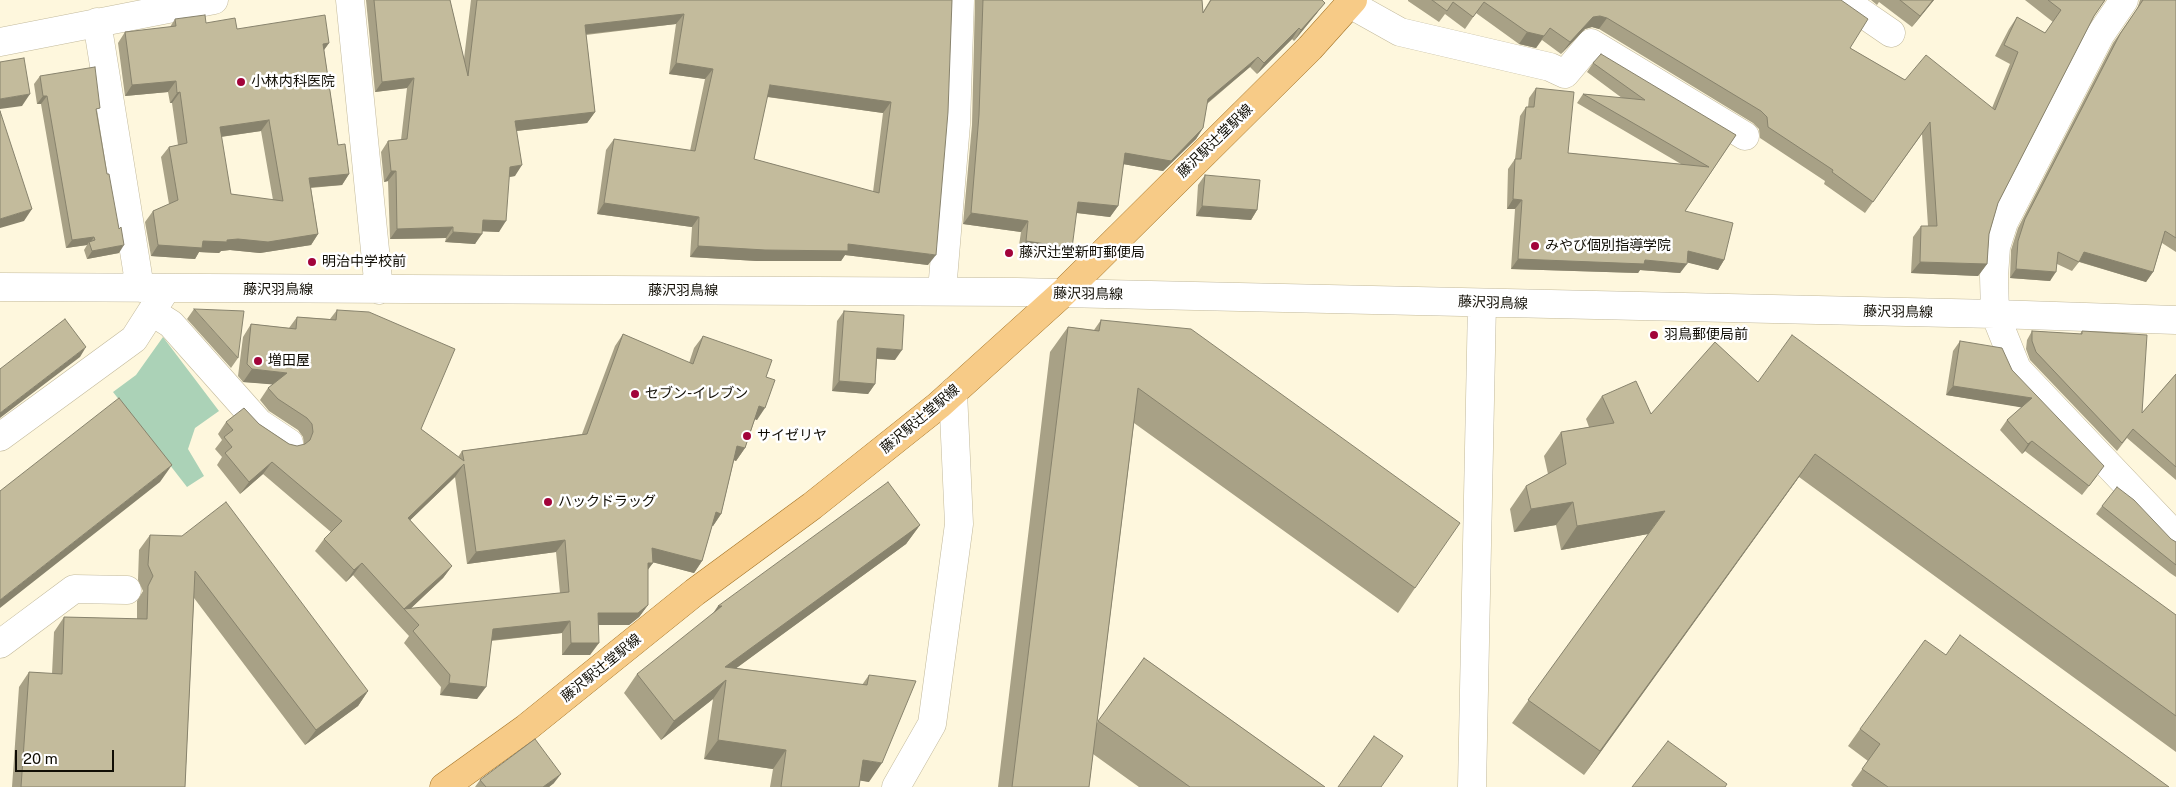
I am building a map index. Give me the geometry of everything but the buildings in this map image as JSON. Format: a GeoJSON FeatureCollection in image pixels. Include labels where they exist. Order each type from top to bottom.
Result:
{"type":"FeatureCollection","features":[{"type":"Feature","properties":{"kind":"main road","name":"藤沢駅辻堂駅線"},"geometry":{"type":"LineString","coordinates":[[444,787],[526,728],[695,592],[812,506],[953,392],[1063,293],[1310,48],[1352,2]]}},
{"type":"Feature","properties":{"kind":"street"},"geometry":{"type":"LineString","coordinates":[[0,42],[213,0]]}},
{"type":"Feature","properties":{"kind":"street"},"geometry":{"type":"LineString","coordinates":[[350,0],[379,290]]}},
{"type":"Feature","properties":{"kind":"street"},"geometry":{"type":"LineString","coordinates":[[942,291],[956,124],[960,0]]}},
{"type":"Feature","properties":{"kind":"street"},"geometry":{"type":"LineString","coordinates":[[1843,0],[1891,33]]}},
{"type":"Feature","properties":{"kind":"street"},"geometry":{"type":"LineString","coordinates":[[2124,0],[2100,35],[2004,222],[1996,247],[1994,276],[1995,314],[2018,369],[2176,536]]}},
{"type":"Feature","properties":{"kind":"street"},"geometry":{"type":"LineString","coordinates":[[1352,2],[1400,32],[1550,67],[1565,74],[1591,43],[1745,136]]}},
{"type":"Feature","properties":{"kind":"street"},"geometry":{"type":"LineString","coordinates":[[97,22],[153,296],[171,324],[259,423],[289,443]]}},
{"type":"Feature","properties":{"kind":"street","name":"藤沢羽鳥線"},"geometry":{"type":"LineString","coordinates":[[0,287],[153,296],[379,290],[942,291],[1995,314],[2176,320]]}},
{"type":"Feature","properties":{"kind":"street"},"geometry":{"type":"LineString","coordinates":[[0,437],[134,339],[153,296]]}},
{"type":"Feature","properties":{"kind":"street"},"geometry":{"type":"LineString","coordinates":[[1472,787],[1482,303]]}},
{"type":"Feature","properties":{"kind":"street"},"geometry":{"type":"LineString","coordinates":[[896,787],[932,724],[959,524],[953,392]]}},
{"type":"Feature","properties":{"kind":"street"},"geometry":{"type":"LineString","coordinates":[[0,644],[74,589],[127,590]]}},
{"type":"Feature","properties":{"kind":"green space"},"geometry":{"type":"Polygon","coordinates":[[[163,337],[219,411],[195,428],[188,449],[204,476],[187,487],[113,392],[136,375],[163,337]]]}},
{"type":"Feature","properties":{"kind":"place","name":"小林内科医院"},"geometry":{"type":"Point","coordinates":[241,82]}},
{"type":"Feature","properties":{"kind":"place","name":"みやび個別指導学院"},"geometry":{"type":"Point","coordinates":[1535,246]}},
{"type":"Feature","properties":{"kind":"place","name":"藤沢辻堂新町郵便局"},"geometry":{"type":"Point","coordinates":[1009,253]}},
{"type":"Feature","properties":{"kind":"place","name":"明治中学校前"},"geometry":{"type":"Point","coordinates":[312,262]}},
{"type":"Feature","properties":{"kind":"place","name":"羽鳥郵便局前"},"geometry":{"type":"Point","coordinates":[1654,335]}},
{"type":"Feature","properties":{"kind":"place","name":"増田屋"},"geometry":{"type":"Point","coordinates":[258,361]}},
{"type":"Feature","properties":{"kind":"place","name":"セブン-イレブン"},"geometry":{"type":"Point","coordinates":[635,394]}},
{"type":"Feature","properties":{"kind":"place","name":"サイゼリヤ"},"geometry":{"type":"Point","coordinates":[747,436]}},
{"type":"Feature","properties":{"kind":"place","name":"ハックドラッグ"},"geometry":{"type":"Point","coordinates":[548,502]}}]}
